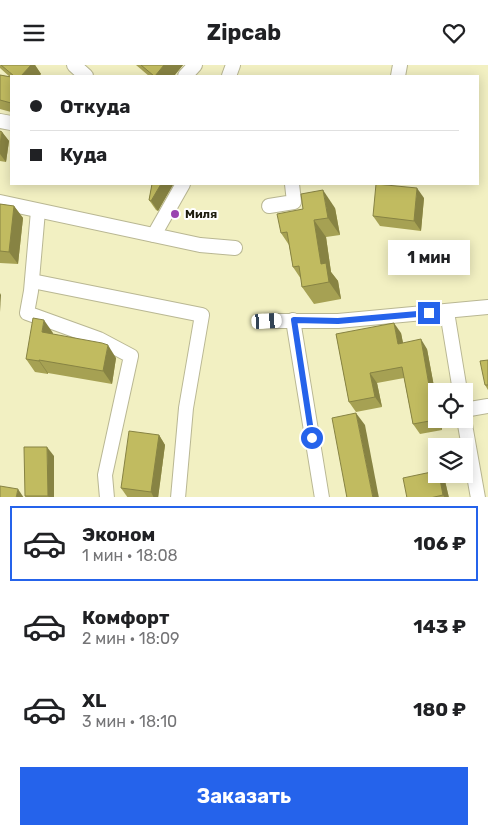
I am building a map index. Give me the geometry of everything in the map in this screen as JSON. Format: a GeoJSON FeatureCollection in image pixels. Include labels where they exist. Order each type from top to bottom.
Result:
{"type":"FeatureCollection","features":[{"type":"Feature","properties":{"kind":"street"},"geometry":{"type":"LineString","coordinates":[[74,65],[85,75]]}},
{"type":"Feature","properties":{"kind":"street"},"geometry":{"type":"LineString","coordinates":[[186,75],[196,65]]}},
{"type":"Feature","properties":{"kind":"street"},"geometry":{"type":"LineString","coordinates":[[154,235],[182,185]]}},
{"type":"Feature","properties":{"kind":"street"},"geometry":{"type":"LineString","coordinates":[[269,205],[294,202],[292,185]]}},
{"type":"Feature","properties":{"kind":"street"},"geometry":{"type":"LineString","coordinates":[[0,202],[200,245],[235,248]]}},
{"type":"Feature","properties":{"kind":"street"},"geometry":{"type":"LineString","coordinates":[[38,211],[32,281],[27,313],[99,339],[131,356],[105,475],[107,497]]}},
{"type":"Feature","properties":{"kind":"street"},"geometry":{"type":"LineString","coordinates":[[32,281],[202,315],[186,408],[178,497]]}},
{"type":"Feature","properties":{"kind":"street"},"geometry":{"type":"LineString","coordinates":[[267,321],[338,321],[488,307]]}},
{"type":"Feature","properties":{"kind":"street"},"geometry":{"type":"LineString","coordinates":[[447,311],[459,383]]}},
{"type":"Feature","properties":{"kind":"street"},"geometry":{"type":"LineString","coordinates":[[294,320],[322,497]]}},
{"type":"Feature","properties":{"kind":"street"},"geometry":{"type":"LineString","coordinates":[[473,408],[488,406]]}},
{"type":"Feature","properties":{"kind":"street"},"geometry":{"type":"LineString","coordinates":[[466,428],[478,497]]}},
{"type":"Feature","properties":{"kind":"shaded area"},"geometry":{"type":"Polygon","coordinates":[[[0,65],[488,65],[488,497],[0,497],[0,65]]]}},
{"type":"Feature","properties":{"kind":"building"},"geometry":{"type":"Polygon","coordinates":[[[1,65],[31,65],[22,75],[13,75],[1,65]]]}},
{"type":"Feature","properties":{"kind":"building"},"geometry":{"type":"Polygon","coordinates":[[[141,65],[164,65],[156,75],[153,75],[141,65]]]}},
{"type":"Feature","properties":{"kind":"building"},"geometry":{"type":"Polygon","coordinates":[[[0,75],[10,77],[10,103],[0,100],[0,75]]]}},
{"type":"Feature","properties":{"kind":"building"},"geometry":{"type":"Polygon","coordinates":[[[152,185],[160,185],[151,201],[149,200],[152,185]]]}},
{"type":"Feature","properties":{"kind":"building"},"geometry":{"type":"Polygon","coordinates":[[[376,185],[417,188],[414,221],[373,216],[376,185]]]}},
{"type":"Feature","properties":{"kind":"building"},"geometry":{"type":"Polygon","coordinates":[[[323,190],[328,218],[314,220],[321,264],[326,263],[329,282],[302,287],[299,266],[293,267],[287,232],[281,233],[277,214],[303,209],[301,194],[323,190]]]}},
{"type":"Feature","properties":{"kind":"building"},"geometry":{"type":"Polygon","coordinates":[[[0,204],[14,206],[9,252],[0,251],[0,204]]]}},
{"type":"Feature","properties":{"kind":"building"},"geometry":{"type":"Polygon","coordinates":[[[33,318],[44,320],[42,332],[108,345],[103,371],[26,359],[33,318]]]}},
{"type":"Feature","properties":{"kind":"building"},"geometry":{"type":"Polygon","coordinates":[[[394,323],[398,344],[421,339],[429,383],[428,421],[413,424],[402,367],[370,373],[375,397],[349,402],[336,334],[394,323]]]}},
{"type":"Feature","properties":{"kind":"building"},"geometry":{"type":"Polygon","coordinates":[[[488,360],[488,385],[485,385],[480,361],[488,360]]]}},
{"type":"Feature","properties":{"kind":"building"},"geometry":{"type":"Polygon","coordinates":[[[356,413],[373,497],[347,497],[332,418],[356,413]]]}},
{"type":"Feature","properties":{"kind":"building"},"geometry":{"type":"Polygon","coordinates":[[[129,431],[159,435],[151,492],[121,488],[129,431]]]}},
{"type":"Feature","properties":{"kind":"building"},"geometry":{"type":"Polygon","coordinates":[[[24,447],[47,447],[48,496],[25,496],[24,447]]]}},
{"type":"Feature","properties":{"kind":"building"},"geometry":{"type":"Polygon","coordinates":[[[428,473],[428,483],[441,483],[443,495],[434,497],[407,497],[403,478],[428,473]]]}},
{"type":"Feature","properties":{"kind":"building"},"geometry":{"type":"Polygon","coordinates":[[[0,486],[18,489],[16,497],[0,497],[0,486]]]}},
{"type":"Feature","properties":{"kind":"place","name":"Миля"},"geometry":{"type":"Point","coordinates":[175,214]}},
{"type":"Feature","properties":{"kind":"route"},"geometry":{"type":"LineString","coordinates":[[312,438],[294,320],[338,321],[429,313]]}}]}
